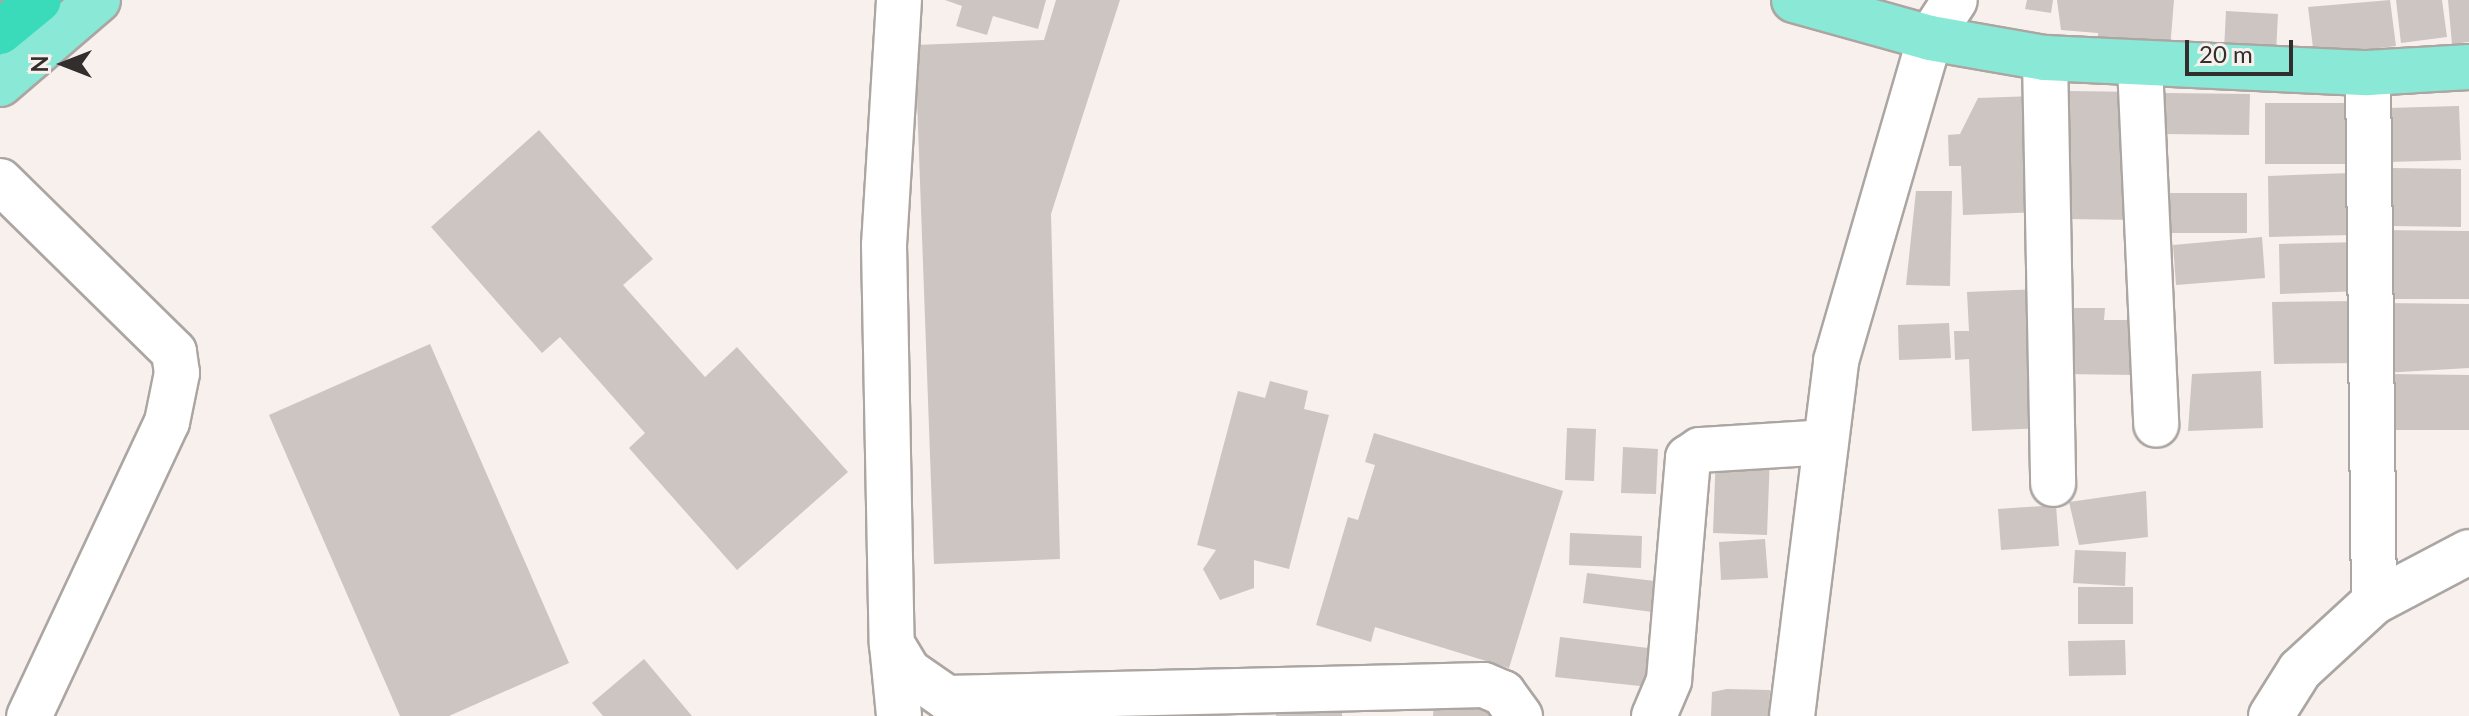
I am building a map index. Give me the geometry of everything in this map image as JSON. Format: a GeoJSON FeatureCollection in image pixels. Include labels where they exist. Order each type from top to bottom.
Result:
{"type":"FeatureCollection","features":[{"type":"Feature","properties":{"kind":"highway"},"geometry":{"type":"LineString","coordinates":[[0,32],[39,0]]}},
{"type":"Feature","properties":{"kind":"main road"},"geometry":{"type":"LineString","coordinates":[[0,84],[98,0]]}},
{"type":"Feature","properties":{"kind":"main road"},"geometry":{"type":"LineString","coordinates":[[1794,0],[1930,38],[2045,58],[2140,66],[2368,73],[2469,67]]}},
{"type":"Feature","properties":{"kind":"street"},"geometry":{"type":"LineString","coordinates":[[899,0],[884,245],[892,644],[899,716]]}},
{"type":"Feature","properties":{"kind":"street"},"geometry":{"type":"LineString","coordinates":[[1792,716],[1836,361],[1930,38],[1955,0]]}},
{"type":"Feature","properties":{"kind":"street"},"geometry":{"type":"LineString","coordinates":[[2045,58],[2053,484]]}},
{"type":"Feature","properties":{"kind":"street"},"geometry":{"type":"LineString","coordinates":[[2140,66],[2156,425]]}},
{"type":"Feature","properties":{"kind":"street"},"geometry":{"type":"LineString","coordinates":[[2368,73],[2374,602]]}},
{"type":"Feature","properties":{"kind":"street"},"geometry":{"type":"LineString","coordinates":[[0,181],[174,352],[177,373],[167,422],[29,716]]}},
{"type":"Feature","properties":{"kind":"street"},"geometry":{"type":"LineString","coordinates":[[1654,716],[1669,680],[1688,458],[1700,450],[1826,442]]}},
{"type":"Feature","properties":{"kind":"street"},"geometry":{"type":"LineString","coordinates":[[2271,716],[2300,670],[2374,602],[2469,552]]}},
{"type":"Feature","properties":{"kind":"street"},"geometry":{"type":"LineString","coordinates":[[892,644],[908,671],[947,698],[1484,685],[1503,693],[1520,716]]}},
{"type":"Feature","properties":{"kind":"building"},"geometry":{"type":"Polygon","coordinates":[[[945,0],[1046,0],[1038,29],[993,16],[987,35],[956,26],[962,6],[945,0]]]}},
{"type":"Feature","properties":{"kind":"building"},"geometry":{"type":"Polygon","coordinates":[[[1056,0],[1120,0],[1051,214],[1060,559],[934,564],[915,45],[1044,40],[1056,0]]]}},
{"type":"Feature","properties":{"kind":"building"},"geometry":{"type":"Polygon","coordinates":[[[2027,0],[2053,0],[2051,13],[2025,9],[2027,0]]]}},
{"type":"Feature","properties":{"kind":"building"},"geometry":{"type":"Polygon","coordinates":[[[2057,0],[2174,0],[2170,49],[2098,43],[2098,33],[2061,30],[2057,0]]]}},
{"type":"Feature","properties":{"kind":"building"},"geometry":{"type":"Polygon","coordinates":[[[2390,0],[2396,46],[2314,56],[2308,7],[2390,0]]]}},
{"type":"Feature","properties":{"kind":"building"},"geometry":{"type":"Polygon","coordinates":[[[2396,0],[2442,0],[2447,37],[2401,43],[2396,0]]]}},
{"type":"Feature","properties":{"kind":"building"},"geometry":{"type":"Polygon","coordinates":[[[2448,0],[2469,0],[2469,42],[2452,44],[2448,0]]]}},
{"type":"Feature","properties":{"kind":"building"},"geometry":{"type":"Polygon","coordinates":[[[2226,11],[2278,14],[2276,53],[2224,50],[2226,11]]]}},
{"type":"Feature","properties":{"kind":"building"},"geometry":{"type":"Polygon","coordinates":[[[2069,91],[2139,92],[2137,220],[2067,219],[2069,91]]]}},
{"type":"Feature","properties":{"kind":"building"},"geometry":{"type":"Polygon","coordinates":[[[2165,93],[2250,94],[2249,135],[2165,134],[2165,93]]]}},
{"type":"Feature","properties":{"kind":"building"},"geometry":{"type":"Polygon","coordinates":[[[2036,96],[2041,212],[1963,215],[1961,166],[1949,166],[1948,135],[1960,134],[1978,98],[2036,96]]]}},
{"type":"Feature","properties":{"kind":"building"},"geometry":{"type":"Polygon","coordinates":[[[2265,103],[2350,103],[2350,164],[2265,164],[2265,103]]]}},
{"type":"Feature","properties":{"kind":"building"},"geometry":{"type":"Polygon","coordinates":[[[2459,106],[2461,160],[2389,162],[2388,108],[2459,106]]]}},
{"type":"Feature","properties":{"kind":"building"},"geometry":{"type":"Polygon","coordinates":[[[539,130],[653,259],[623,285],[705,377],[737,347],[848,472],[737,570],[629,448],[645,433],[560,337],[542,353],[431,227],[539,130]]]}},
{"type":"Feature","properties":{"kind":"building"},"geometry":{"type":"Polygon","coordinates":[[[2392,168],[2461,169],[2461,227],[2392,226],[2383,184],[2392,184],[2392,168]]]}},
{"type":"Feature","properties":{"kind":"building"},"geometry":{"type":"Polygon","coordinates":[[[2350,173],[2351,235],[2269,237],[2268,176],[2350,173]]]}},
{"type":"Feature","properties":{"kind":"building"},"geometry":{"type":"Polygon","coordinates":[[[1916,191],[1952,191],[1950,286],[1906,285],[1916,191]]]}},
{"type":"Feature","properties":{"kind":"building"},"geometry":{"type":"Polygon","coordinates":[[[2169,193],[2247,193],[2247,233],[2169,233],[2169,193]]]}},
{"type":"Feature","properties":{"kind":"building"},"geometry":{"type":"Polygon","coordinates":[[[2379,230],[2469,231],[2469,299],[2378,299],[2379,230]]]}},
{"type":"Feature","properties":{"kind":"building"},"geometry":{"type":"Polygon","coordinates":[[[2262,237],[2265,278],[2176,285],[2173,245],[2262,237]]]}},
{"type":"Feature","properties":{"kind":"building"},"geometry":{"type":"Polygon","coordinates":[[[2361,242],[2362,291],[2280,294],[2279,244],[2361,242]]]}},
{"type":"Feature","properties":{"kind":"building"},"geometry":{"type":"Polygon","coordinates":[[[2043,289],[2048,428],[1972,431],[1969,359],[1955,360],[1954,331],[1969,331],[1967,292],[2043,289]]]}},
{"type":"Feature","properties":{"kind":"building"},"geometry":{"type":"Polygon","coordinates":[[[2359,301],[2360,363],[2274,364],[2272,302],[2359,301]]]}},
{"type":"Feature","properties":{"kind":"building"},"geometry":{"type":"Polygon","coordinates":[[[2383,303],[2469,304],[2469,368],[2383,373],[2383,303]]]}},
{"type":"Feature","properties":{"kind":"building"},"geometry":{"type":"Polygon","coordinates":[[[2065,308],[2105,308],[2104,320],[2135,320],[2134,375],[2064,374],[2065,308]]]}},
{"type":"Feature","properties":{"kind":"building"},"geometry":{"type":"Polygon","coordinates":[[[1949,323],[1951,358],[1899,360],[1898,325],[1949,323]]]}},
{"type":"Feature","properties":{"kind":"building"},"geometry":{"type":"Polygon","coordinates":[[[430,344],[569,663],[449,716],[400,716],[269,415],[430,344]]]}},
{"type":"Feature","properties":{"kind":"building"},"geometry":{"type":"Polygon","coordinates":[[[2261,371],[2263,428],[2188,431],[2192,374],[2261,371]]]}},
{"type":"Feature","properties":{"kind":"building"},"geometry":{"type":"Polygon","coordinates":[[[2390,374],[2469,375],[2469,430],[2390,430],[2390,374]]]}},
{"type":"Feature","properties":{"kind":"building"},"geometry":{"type":"Polygon","coordinates":[[[1270,381],[1308,391],[1304,409],[1329,415],[1289,569],[1254,560],[1254,588],[1220,600],[1203,569],[1216,550],[1197,545],[1238,391],[1265,398],[1270,381]]]}},
{"type":"Feature","properties":{"kind":"building"},"geometry":{"type":"Polygon","coordinates":[[[1567,428],[1596,429],[1594,481],[1565,480],[1567,428]]]}},
{"type":"Feature","properties":{"kind":"building"},"geometry":{"type":"Polygon","coordinates":[[[1374,433],[1563,491],[1509,668],[1375,627],[1371,642],[1316,625],[1348,517],[1358,520],[1375,465],[1365,462],[1374,433]]]}},
{"type":"Feature","properties":{"kind":"building"},"geometry":{"type":"Polygon","coordinates":[[[1623,447],[1658,449],[1656,494],[1621,493],[1623,447]]]}},
{"type":"Feature","properties":{"kind":"building"},"geometry":{"type":"Polygon","coordinates":[[[1716,452],[1770,455],[1767,535],[1713,533],[1716,452]]]}},
{"type":"Feature","properties":{"kind":"building"},"geometry":{"type":"Polygon","coordinates":[[[2146,491],[2148,537],[2079,545],[2069,502],[2146,491]]]}},
{"type":"Feature","properties":{"kind":"building"},"geometry":{"type":"Polygon","coordinates":[[[2056,505],[2059,546],[2001,550],[1998,509],[2056,505]]]}},
{"type":"Feature","properties":{"kind":"building"},"geometry":{"type":"Polygon","coordinates":[[[1570,533],[1642,536],[1641,568],[1569,565],[1570,533]]]}},
{"type":"Feature","properties":{"kind":"building"},"geometry":{"type":"Polygon","coordinates":[[[1765,539],[1768,578],[1721,580],[1719,542],[1765,539]]]}},
{"type":"Feature","properties":{"kind":"building"},"geometry":{"type":"Polygon","coordinates":[[[2075,550],[2126,552],[2125,586],[2073,583],[2075,550]]]}},
{"type":"Feature","properties":{"kind":"building"},"geometry":{"type":"Polygon","coordinates":[[[1587,573],[1672,583],[1668,614],[1583,603],[1587,573]]]}},
{"type":"Feature","properties":{"kind":"building"},"geometry":{"type":"Polygon","coordinates":[[[2078,587],[2133,587],[2133,624],[2078,624],[2078,587]]]}},
{"type":"Feature","properties":{"kind":"building"},"geometry":{"type":"Polygon","coordinates":[[[1560,637],[1664,650],[1659,688],[1555,677],[1560,637]]]}},
{"type":"Feature","properties":{"kind":"building"},"geometry":{"type":"Polygon","coordinates":[[[2125,640],[2126,675],[2069,676],[2068,641],[2125,640]]]}},
{"type":"Feature","properties":{"kind":"building"},"geometry":{"type":"Polygon","coordinates":[[[644,659],[692,716],[603,716],[592,703],[644,659]]]}},
{"type":"Feature","properties":{"kind":"building"},"geometry":{"type":"Polygon","coordinates":[[[1435,689],[1491,693],[1489,716],[1433,716],[1435,689]]]}},
{"type":"Feature","properties":{"kind":"building"},"geometry":{"type":"Polygon","coordinates":[[[1727,689],[1770,690],[1769,716],[1711,716],[1712,692],[1727,689]]]}},
{"type":"Feature","properties":{"kind":"building"},"geometry":{"type":"Polygon","coordinates":[[[1278,692],[1343,696],[1342,716],[1276,716],[1278,692]]]}}]}
